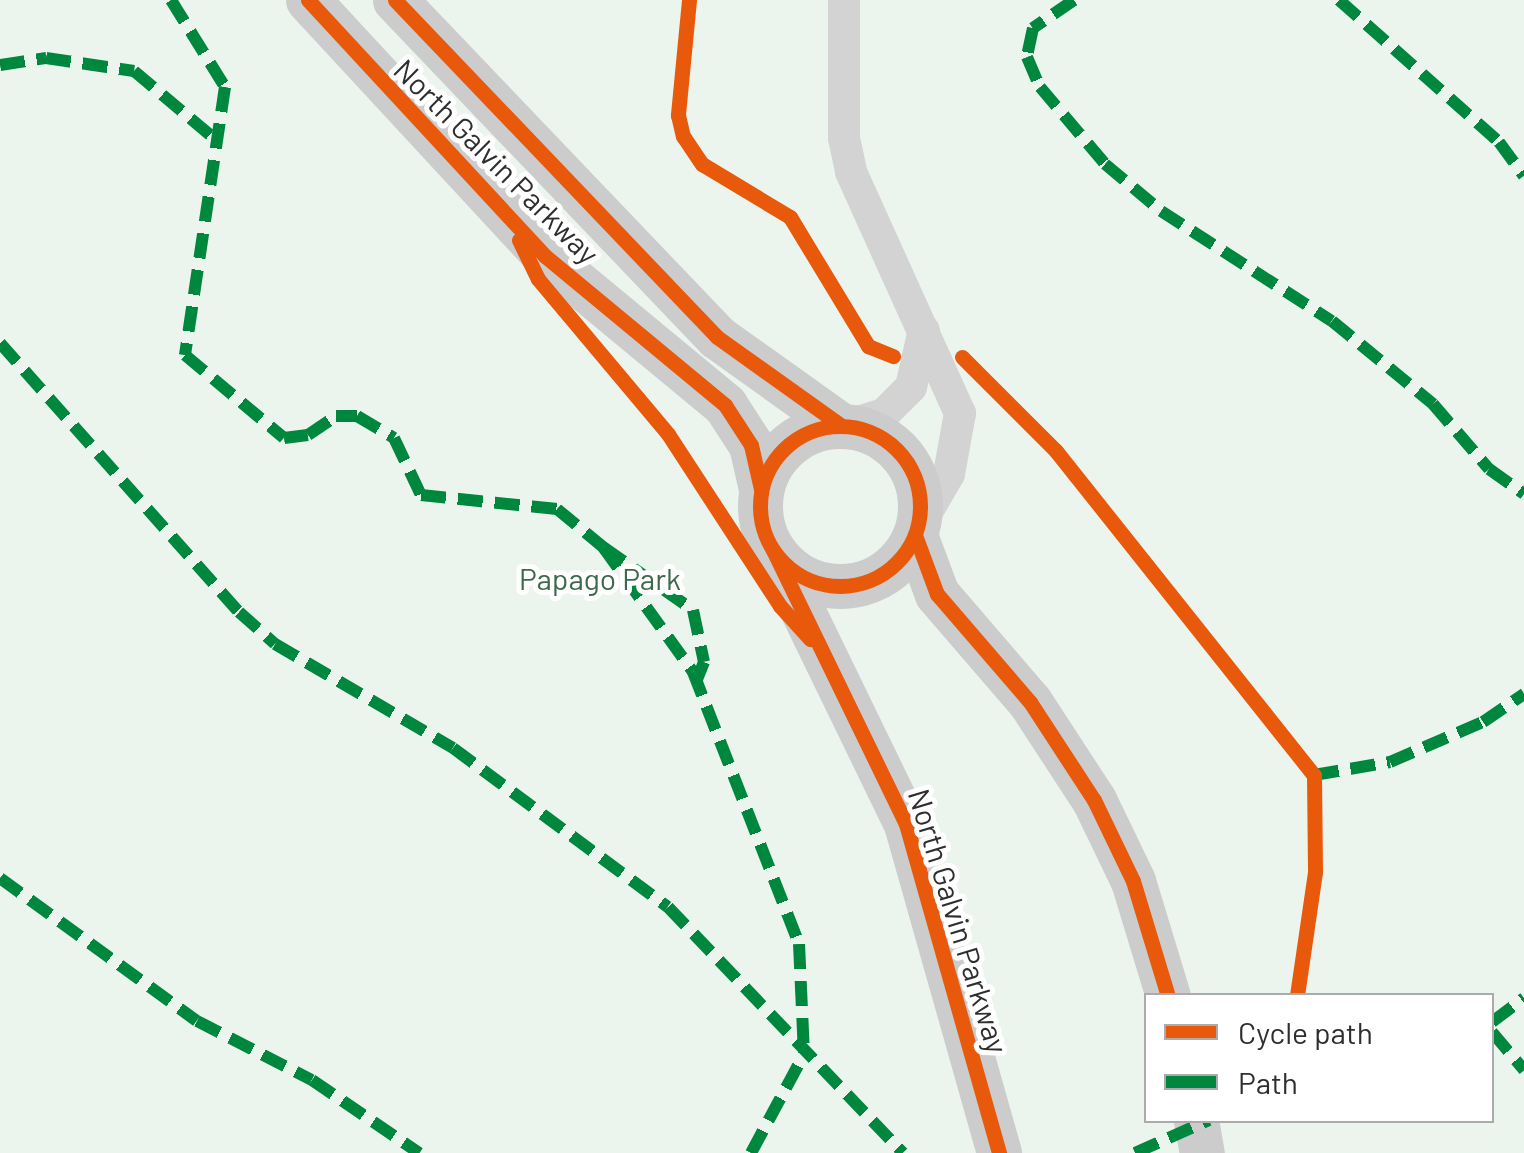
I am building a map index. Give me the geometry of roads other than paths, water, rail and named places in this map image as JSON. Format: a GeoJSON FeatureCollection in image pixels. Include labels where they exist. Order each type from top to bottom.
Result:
{"type":"FeatureCollection","features":[{"type":"Feature","properties":{"kind":"main road","name":"North Galvin Parkway"},"geometry":{"type":"LineString","coordinates":[[308,0],[534,246],[725,405],[751,445],[761,490]]}},
{"type":"Feature","properties":{"kind":"main road","name":"North Galvin Parkway"},"geometry":{"type":"LineString","coordinates":[[395,0],[717,337],[845,425]]}},
{"type":"Feature","properties":{"kind":"main road"},"geometry":{"type":"LineString","coordinates":[[845,425],[892,443],[908,461],[921,506],[916,532],[888,571],[838,586],[813,582],[773,550],[761,490],[784,449],[802,434],[845,425]]}},
{"type":"Feature","properties":{"kind":"main road"},"geometry":{"type":"LineString","coordinates":[[916,532],[936,594],[1030,702],[1094,800],[1134,882],[1167,993]]}},
{"type":"Feature","properties":{"kind":"main road","name":"North Galvin Parkway"},"geometry":{"type":"LineString","coordinates":[[773,550],[906,824],[1000,1153]]}},
{"type":"Feature","properties":{"kind":"main road"},"geometry":{"type":"LineString","coordinates":[[1197,1123],[1202,1153]]}},
{"type":"Feature","properties":{"kind":"street"},"geometry":{"type":"LineString","coordinates":[[844,0],[844,138],[851,172],[957,392],[962,436],[916,532]]}},
{"type":"Feature","properties":{"kind":"street"},"geometry":{"type":"LineString","coordinates":[[845,425],[884,414],[910,387],[924,330]]}},
{"type":"Feature","properties":{"kind":"park label","name":"Papago Park"},"geometry":{"type":"Point","coordinates":[600,578]}}]}
